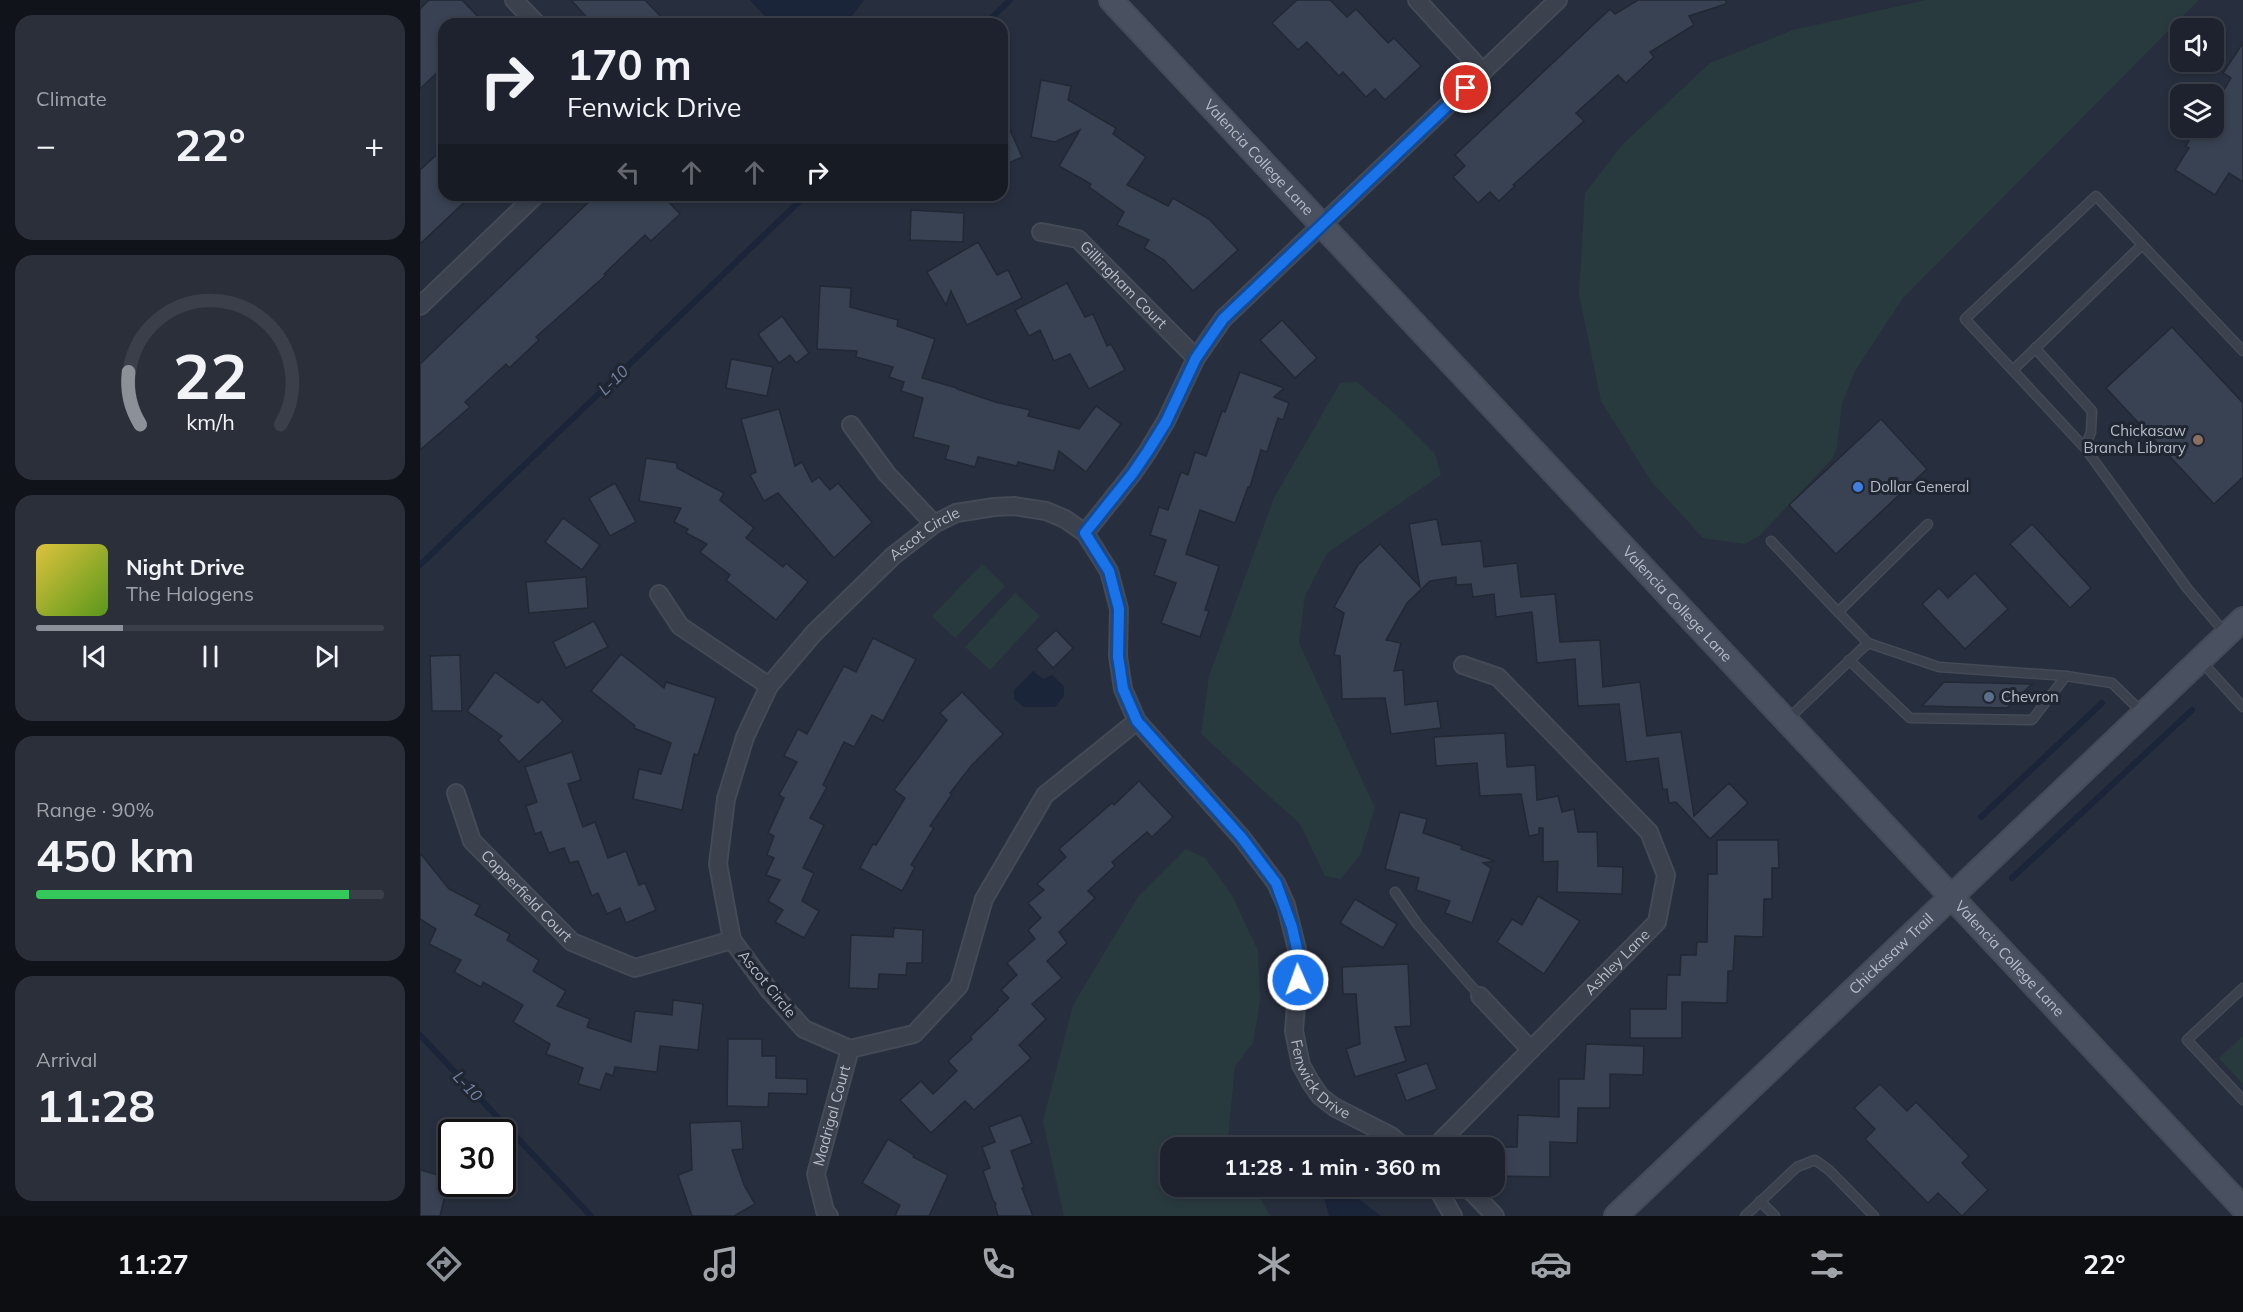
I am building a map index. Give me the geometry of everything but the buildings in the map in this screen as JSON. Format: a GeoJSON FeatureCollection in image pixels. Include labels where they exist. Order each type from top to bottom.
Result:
{"type":"FeatureCollection","features":[{"type":"Feature","properties":{"kind":"street"},"geometry":{"type":"LineString","coordinates":[[514,0],[531,18]]}},
{"type":"Feature","properties":{"kind":"street","name":"Valencia College Lane"},"geometry":{"type":"LineString","coordinates":[[1112,0],[2243,1208]]}},
{"type":"Feature","properties":{"kind":"street"},"geometry":{"type":"LineString","coordinates":[[1418,0],[1483,72]]}},
{"type":"Feature","properties":{"kind":"street"},"geometry":{"type":"LineString","coordinates":[[1085,533],[1148,451],[1166,422],[1196,358],[1223,319],[1558,0]]}},
{"type":"Feature","properties":{"kind":"street"},"geometry":{"type":"LineString","coordinates":[[420,306],[530,201]]}},
{"type":"Feature","properties":{"kind":"street","name":"Gillingham Court"},"geometry":{"type":"LineString","coordinates":[[1041,232],[1078,239],[1196,358]]}},
{"type":"Feature","properties":{"kind":"street"},"geometry":{"type":"LineString","coordinates":[[850,424],[886,474],[934,524]]}},
{"type":"Feature","properties":{"kind":"street","name":"Ascot Circle"},"geometry":{"type":"LineString","coordinates":[[850,1050],[804,1029],[782,1005],[732,940],[718,864],[726,799],[745,737],[770,686],[814,633],[893,556],[934,524],[956,513],[1014,506],[1046,511],[1065,519],[1085,533]]}},
{"type":"Feature","properties":{"kind":"street","name":"Fenwick Drive"},"geometry":{"type":"LineString","coordinates":[[1085,533],[1109,571],[1119,609],[1118,656],[1123,689],[1137,721],[1242,838],[1276,883],[1286,905],[1297,949],[1298,980],[1294,1032],[1301,1065],[1320,1096],[1334,1107],[1392,1137]]}},
{"type":"Feature","properties":{"kind":"street"},"geometry":{"type":"LineString","coordinates":[[659,594],[680,626],[770,686]]}},
{"type":"Feature","properties":{"kind":"street","name":"Chickasaw Trail"},"geometry":{"type":"LineString","coordinates":[[1616,1216],[2243,619]]}},
{"type":"Feature","properties":{"kind":"street","name":"Ashley Lane"},"geometry":{"type":"LineString","coordinates":[[1445,1137],[1657,922],[1666,875],[1649,832],[1498,676],[1463,665]]}},
{"type":"Feature","properties":{"kind":"street"},"geometry":{"type":"LineString","coordinates":[[850,1050],[914,1034],[959,986],[984,899],[1045,795],[1137,721]]}},
{"type":"Feature","properties":{"kind":"street","name":"Copperfield Court"},"geometry":{"type":"LineString","coordinates":[[456,793],[472,841],[572,942],[635,968],[732,940]]}},
{"type":"Feature","properties":{"kind":"street"},"geometry":{"type":"LineString","coordinates":[[1480,996],[1531,1050]]}},
{"type":"Feature","properties":{"kind":"street","name":"Madrigal Court"},"geometry":{"type":"LineString","coordinates":[[829,1216],[825,1210],[816,1174],[850,1050]]}},
{"type":"Feature","properties":{"kind":"street"},"geometry":{"type":"LineString","coordinates":[[1442,1197],[1453,1216]]}},
{"type":"Feature","properties":{"kind":"street"},"geometry":{"type":"LineString","coordinates":[[1477,1197],[1495,1216]]}},
{"type":"Feature","properties":{"kind":"lane"},"geometry":{"type":"LineString","coordinates":[[2226,635],[2187,588],[2085,448],[1965,319],[2096,196],[2243,351]]}},
{"type":"Feature","properties":{"kind":"lane"},"geometry":{"type":"LineString","coordinates":[[2013,370],[2142,245]]}},
{"type":"Feature","properties":{"kind":"lane"},"geometry":{"type":"LineString","coordinates":[[2035,348],[2092,411],[2091,432],[2085,448]]}},
{"type":"Feature","properties":{"kind":"lane"},"geometry":{"type":"LineString","coordinates":[[1838,612],[1928,524]]}},
{"type":"Feature","properties":{"kind":"lane"},"geometry":{"type":"LineString","coordinates":[[1771,541],[1868,643],[1939,667],[2066,676],[2112,683],[2143,714]]}},
{"type":"Feature","properties":{"kind":"lane"},"geometry":{"type":"LineString","coordinates":[[1786,720],[1868,643]]}},
{"type":"Feature","properties":{"kind":"lane"},"geometry":{"type":"LineString","coordinates":[[1849,660],[1910,718],[2032,720],[2066,676]]}},
{"type":"Feature","properties":{"kind":"lane"},"geometry":{"type":"LineString","coordinates":[[2200,660],[2243,707]]}},
{"type":"Feature","properties":{"kind":"lane"},"geometry":{"type":"LineString","coordinates":[[1395,892],[1418,925],[1480,996]]}},
{"type":"Feature","properties":{"kind":"lane"},"geometry":{"type":"LineString","coordinates":[[2243,988],[2187,1040],[2243,1100]]}},
{"type":"Feature","properties":{"kind":"lane"},"geometry":{"type":"LineString","coordinates":[[1745,1216],[1797,1167],[1815,1160],[1829,1170],[1874,1216]]}},
{"type":"Feature","properties":{"kind":"lane"},"geometry":{"type":"LineString","coordinates":[[1760,1201],[1775,1216]]}},
{"type":"Feature","properties":{"kind":"shaded area"},"geometry":{"type":"Polygon","coordinates":[[[1926,0],[2199,0],[2181,18],[2170,18],[2170,29],[1903,298],[1855,371],[1842,404],[1837,447],[1832,459],[1760,535],[1745,544],[1703,538],[1651,481],[1601,401],[1579,294],[1585,193],[1623,144],[1710,63],[1793,30],[1926,0]]]}},
{"type":"Feature","properties":{"kind":"shaded area"},"geometry":{"type":"Polygon","coordinates":[[[1357,382],[1396,415],[1435,454],[1441,475],[1327,553],[1305,596],[1299,643],[1375,808],[1360,855],[1341,879],[1325,876],[1300,824],[1201,734],[1209,676],[1274,498],[1340,383],[1357,382]]]}},
{"type":"Feature","properties":{"kind":"shaded area"},"geometry":{"type":"Polygon","coordinates":[[[982,564],[1005,586],[955,638],[932,616],[982,564]]]}},
{"type":"Feature","properties":{"kind":"shaded area"},"geometry":{"type":"Polygon","coordinates":[[[1015,593],[1040,616],[990,670],[965,647],[1015,593]]]}},
{"type":"Feature","properties":{"kind":"shaded area"},"geometry":{"type":"Polygon","coordinates":[[[1186,849],[1205,858],[1232,895],[1258,951],[1260,1001],[1253,1043],[1235,1066],[1228,1137],[1160,1137],[1160,1197],[1260,1197],[1270,1216],[1064,1216],[1043,1121],[1073,1005],[1138,897],[1186,849]]]}},
{"type":"Feature","properties":{"kind":"shaded area"},"geometry":{"type":"Polygon","coordinates":[[[2243,1036],[2243,1084],[2219,1058],[2243,1036]]]}},
{"type":"Feature","properties":{"kind":"water"},"geometry":{"type":"Polygon","coordinates":[[[750,0],[864,0],[850,18],[766,18],[750,0]]]}},
{"type":"Feature","properties":{"kind":"water"},"geometry":{"type":"Polygon","coordinates":[[[1033,671],[1043,679],[1052,675],[1064,686],[1064,696],[1055,707],[1024,707],[1014,699],[1014,690],[1033,671]]]}},
{"type":"Feature","properties":{"kind":"water"},"geometry":{"type":"Polygon","coordinates":[[[1324,1197],[1356,1197],[1381,1216],[1329,1216],[1324,1197]]]}},
{"type":"Feature","properties":{"kind":"waterway","name":"L-10"},"geometry":{"type":"LineString","coordinates":[[991,18],[1010,0]]}},
{"type":"Feature","properties":{"kind":"waterway","name":"L-10"},"geometry":{"type":"LineString","coordinates":[[420,565],[800,201]]}},
{"type":"Feature","properties":{"kind":"waterway"},"geometry":{"type":"LineString","coordinates":[[1981,817],[2102,703]]}},
{"type":"Feature","properties":{"kind":"waterway"},"geometry":{"type":"LineString","coordinates":[[2012,878],[2192,710]]}},
{"type":"Feature","properties":{"kind":"waterway","name":"L-10"},"geometry":{"type":"LineString","coordinates":[[420,1035],[591,1216]]}},
{"type":"Feature","properties":{"kind":"place","name":"Chickasaw Branch Library"},"geometry":{"type":"Point","coordinates":[2198,440]}},
{"type":"Feature","properties":{"kind":"place","name":"Dollar General"},"geometry":{"type":"Point","coordinates":[1858,487]}},
{"type":"Feature","properties":{"kind":"place","name":"Chevron"},"geometry":{"type":"Point","coordinates":[1989,697]}},
{"type":"Feature","properties":{"kind":"route"},"geometry":{"type":"LineString","coordinates":[[1298,980],[1297,949],[1286,905],[1276,883],[1242,838],[1137,721],[1123,689],[1118,656],[1119,609],[1109,571],[1085,533],[1148,451],[1166,422],[1196,358],[1223,319],[1466,88]]}}]}
